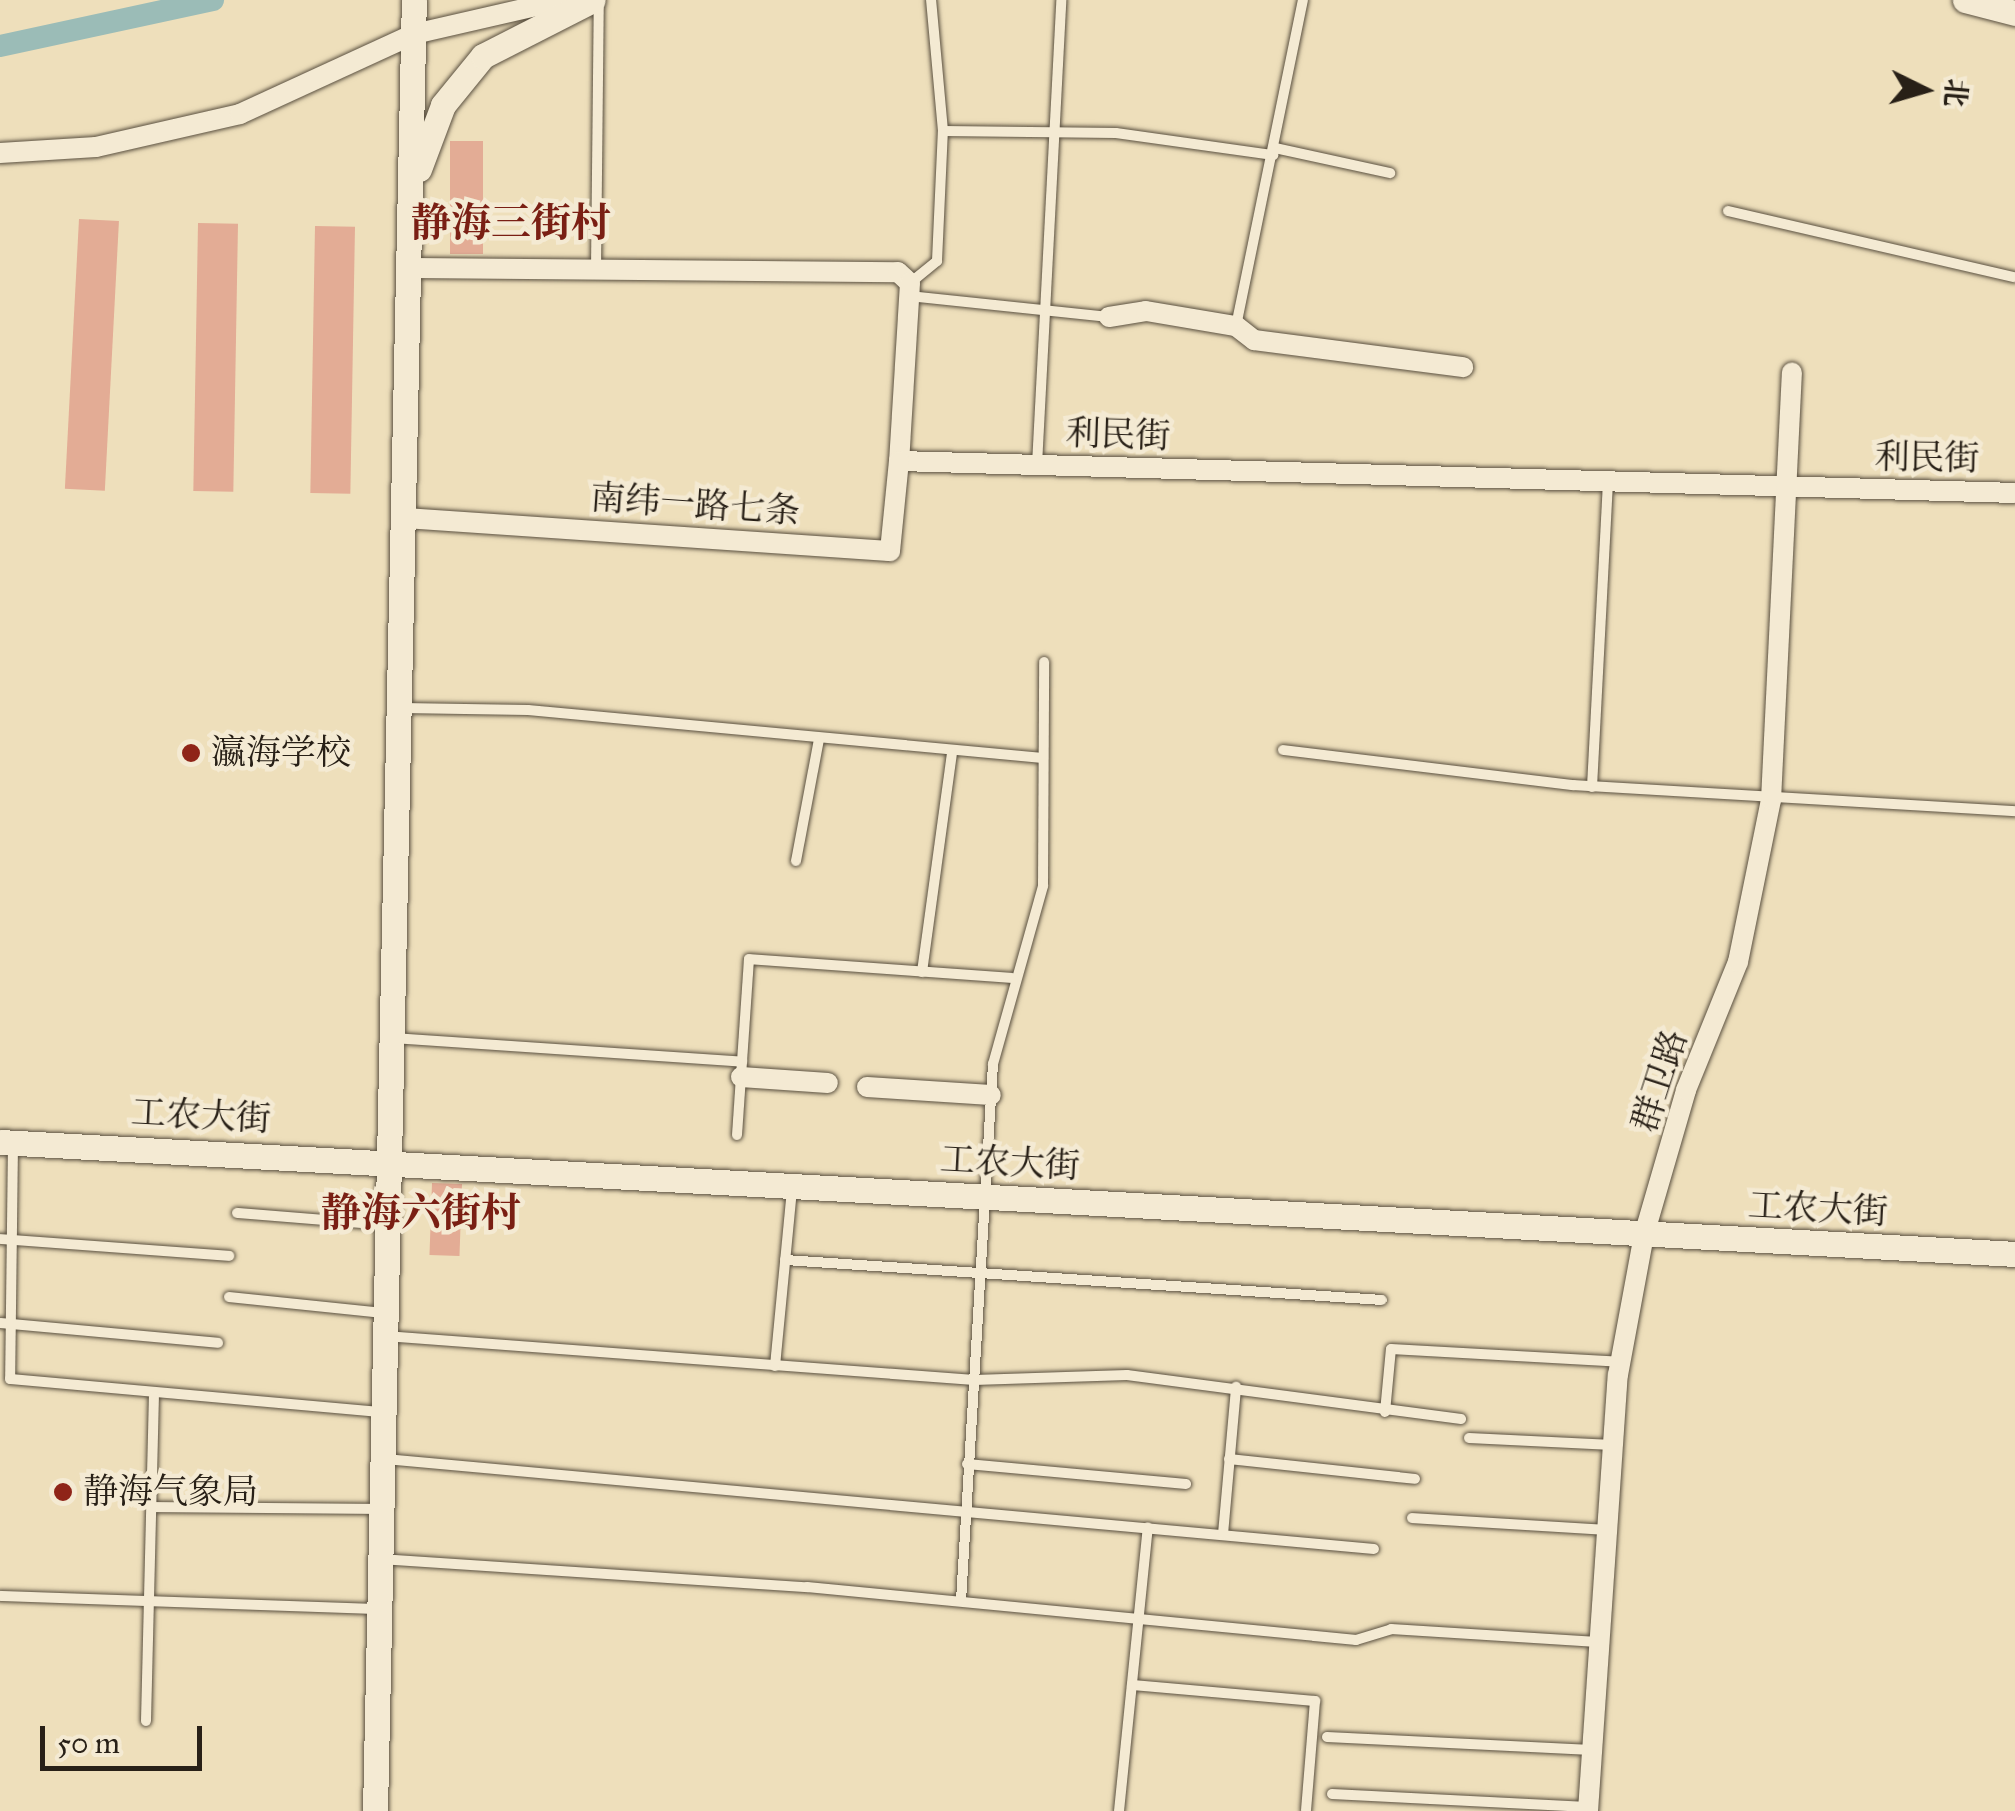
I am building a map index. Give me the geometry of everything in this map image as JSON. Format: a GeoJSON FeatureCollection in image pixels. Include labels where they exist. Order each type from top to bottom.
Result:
{"type":"FeatureCollection","features":[{"type":"Feature","properties":{"kind":"street"},"geometry":{"type":"LineString","coordinates":[[0,154],[96,148],[240,114],[414,34],[563,0]]}},
{"type":"Feature","properties":{"kind":"street"},"geometry":{"type":"LineString","coordinates":[[414,183],[443,105],[483,56],[596,0]]}},
{"type":"Feature","properties":{"kind":"street"},"geometry":{"type":"LineString","coordinates":[[1965,0],[2015,12]]}},
{"type":"Feature","properties":{"kind":"street"},"geometry":{"type":"LineString","coordinates":[[375,1811],[386,1162],[414,183],[414,4]]}},
{"type":"Feature","properties":{"kind":"street"},"geometry":{"type":"LineString","coordinates":[[412,268],[898,272],[909,289],[899,461]]}},
{"type":"Feature","properties":{"kind":"street"},"geometry":{"type":"LineString","coordinates":[[1109,317],[1146,311],[1236,326],[1254,340],[1463,366]]}},
{"type":"Feature","properties":{"kind":"street","name":"群卫路"},"geometry":{"type":"LineString","coordinates":[[1588,1809],[1621,1362],[1644,1235],[1686,1090],[1738,962],[1771,800],[1791,488],[1792,372]]}},
{"type":"Feature","properties":{"kind":"street","name":"南纬一路七条"},"geometry":{"type":"LineString","coordinates":[[404,518],[890,551],[899,461]]}},
{"type":"Feature","properties":{"kind":"street","name":"利民街"},"geometry":{"type":"LineString","coordinates":[[899,461],[2015,493]]}},
{"type":"Feature","properties":{"kind":"street"},"geometry":{"type":"LineString","coordinates":[[741,1069],[828,1083]]}},
{"type":"Feature","properties":{"kind":"street"},"geometry":{"type":"LineString","coordinates":[[867,1087],[991,1095]]}},
{"type":"Feature","properties":{"kind":"street","name":"工农大街"},"geometry":{"type":"LineString","coordinates":[[6,1142],[2015,1254]]}},
{"type":"Feature","properties":{"kind":"lane"},"geometry":{"type":"LineString","coordinates":[[596,0],[596,270]]}},
{"type":"Feature","properties":{"kind":"lane"},"geometry":{"type":"LineString","coordinates":[[909,289],[937,261],[943,131],[931,0]]}},
{"type":"Feature","properties":{"kind":"lane"},"geometry":{"type":"LineString","coordinates":[[1038,465],[1051,315],[1060,132],[1061,0]]}},
{"type":"Feature","properties":{"kind":"lane"},"geometry":{"type":"LineString","coordinates":[[1236,326],[1304,0]]}},
{"type":"Feature","properties":{"kind":"lane"},"geometry":{"type":"LineString","coordinates":[[943,131],[1060,132],[1274,152],[1390,173]]}},
{"type":"Feature","properties":{"kind":"lane"},"geometry":{"type":"LineString","coordinates":[[1728,211],[2015,277]]}},
{"type":"Feature","properties":{"kind":"lane"},"geometry":{"type":"LineString","coordinates":[[909,289],[1051,315],[1109,317]]}},
{"type":"Feature","properties":{"kind":"lane"},"geometry":{"type":"LineString","coordinates":[[1592,787],[1608,482]]}},
{"type":"Feature","properties":{"kind":"lane"},"geometry":{"type":"LineString","coordinates":[[961,1601],[969,1510],[967,1464],[990,1197],[991,1095],[1011,978],[1043,886],[1044,662]]}},
{"type":"Feature","properties":{"kind":"lane"},"geometry":{"type":"LineString","coordinates":[[399,708],[528,710],[952,753],[1043,758]]}},
{"type":"Feature","properties":{"kind":"lane"},"geometry":{"type":"LineString","coordinates":[[796,861],[819,739]]}},
{"type":"Feature","properties":{"kind":"lane"},"geometry":{"type":"LineString","coordinates":[[1284,750],[1592,787],[2015,811]]}},
{"type":"Feature","properties":{"kind":"lane"},"geometry":{"type":"LineString","coordinates":[[922,972],[952,753]]}},
{"type":"Feature","properties":{"kind":"lane"},"geometry":{"type":"LineString","coordinates":[[737,1135],[749,959],[1011,978]]}},
{"type":"Feature","properties":{"kind":"lane"},"geometry":{"type":"LineString","coordinates":[[390,1037],[741,1069]]}},
{"type":"Feature","properties":{"kind":"lane"},"geometry":{"type":"LineString","coordinates":[[6,1142],[5,1323],[10,1379],[154,1397],[382,1412]]}},
{"type":"Feature","properties":{"kind":"lane"},"geometry":{"type":"LineString","coordinates":[[775,1366],[792,1186]]}},
{"type":"Feature","properties":{"kind":"lane"},"geometry":{"type":"LineString","coordinates":[[237,1213],[386,1225]]}},
{"type":"Feature","properties":{"kind":"lane"},"geometry":{"type":"LineString","coordinates":[[6,1239],[229,1256]]}},
{"type":"Feature","properties":{"kind":"lane"},"geometry":{"type":"LineString","coordinates":[[785,1260],[1382,1300]]}},
{"type":"Feature","properties":{"kind":"lane"},"geometry":{"type":"LineString","coordinates":[[229,1297],[384,1324],[775,1366],[974,1380],[1127,1375],[1236,1387],[1384,1412],[1461,1419]]}},
{"type":"Feature","properties":{"kind":"lane"},"geometry":{"type":"LineString","coordinates":[[5,1323],[218,1343]]}},
{"type":"Feature","properties":{"kind":"lane"},"geometry":{"type":"LineString","coordinates":[[1384,1412],[1391,1348],[1621,1362]]}},
{"type":"Feature","properties":{"kind":"lane"},"geometry":{"type":"LineString","coordinates":[[1223,1534],[1236,1387]]}},
{"type":"Feature","properties":{"kind":"lane"},"geometry":{"type":"LineString","coordinates":[[146,1721],[154,1397]]}},
{"type":"Feature","properties":{"kind":"lane"},"geometry":{"type":"LineString","coordinates":[[1470,1438],[1613,1445]]}},
{"type":"Feature","properties":{"kind":"lane"},"geometry":{"type":"LineString","coordinates":[[382,1458],[1374,1549]]}},
{"type":"Feature","properties":{"kind":"lane"},"geometry":{"type":"LineString","coordinates":[[1229,1460],[1416,1479]]}},
{"type":"Feature","properties":{"kind":"lane"},"geometry":{"type":"LineString","coordinates":[[967,1464],[1186,1484]]}},
{"type":"Feature","properties":{"kind":"lane"},"geometry":{"type":"LineString","coordinates":[[152,1507],[381,1510]]}},
{"type":"Feature","properties":{"kind":"lane"},"geometry":{"type":"LineString","coordinates":[[1412,1518],[1607,1530]]}},
{"type":"Feature","properties":{"kind":"lane"},"geometry":{"type":"LineString","coordinates":[[1120,1811],[1148,1526]]}},
{"type":"Feature","properties":{"kind":"lane"},"geometry":{"type":"LineString","coordinates":[[380,1559],[961,1601],[1356,1640],[1391,1629],[1598,1642]]}},
{"type":"Feature","properties":{"kind":"lane"},"geometry":{"type":"LineString","coordinates":[[0,1596],[380,1610]]}},
{"type":"Feature","properties":{"kind":"lane"},"geometry":{"type":"LineString","coordinates":[[1132,1685],[1316,1701],[1306,1811]]}},
{"type":"Feature","properties":{"kind":"lane"},"geometry":{"type":"LineString","coordinates":[[1328,1737],[1592,1750]]}},
{"type":"Feature","properties":{"kind":"lane"},"geometry":{"type":"LineString","coordinates":[[1332,1794],[1588,1809]]}},
{"type":"Feature","properties":{"kind":"building"},"geometry":{"type":"Polygon","coordinates":[[[450,141],[483,141],[483,254],[450,254],[450,141]]]}},
{"type":"Feature","properties":{"kind":"building"},"geometry":{"type":"Polygon","coordinates":[[[79,219],[119,221],[105,491],[65,489],[79,219]]]}},
{"type":"Feature","properties":{"kind":"building"},"geometry":{"type":"Polygon","coordinates":[[[198,223],[238,224],[233,492],[193,491],[198,223]]]}},
{"type":"Feature","properties":{"kind":"building"},"geometry":{"type":"Polygon","coordinates":[[[315,226],[355,227],[350,494],[310,493],[315,226]]]}},
{"type":"Feature","properties":{"kind":"building"},"geometry":{"type":"Polygon","coordinates":[[[432,1183],[462,1184],[459,1256],[429,1255],[432,1183]]]}},
{"type":"Feature","properties":{"kind":"waterway"},"geometry":{"type":"LineString","coordinates":[[0,46],[213,0]]}},
{"type":"Feature","properties":{"kind":"place","name":"瀛海学校"},"geometry":{"type":"Point","coordinates":[191,753]}},
{"type":"Feature","properties":{"kind":"place","name":"静海气象局"},"geometry":{"type":"Point","coordinates":[63,1492]}},
{"type":"Feature","properties":{"kind":"district","name":"静海三街村"},"geometry":{"type":"Point","coordinates":[511,223]}},
{"type":"Feature","properties":{"kind":"district","name":"静海六街村"},"geometry":{"type":"Point","coordinates":[421,1213]}}]}
